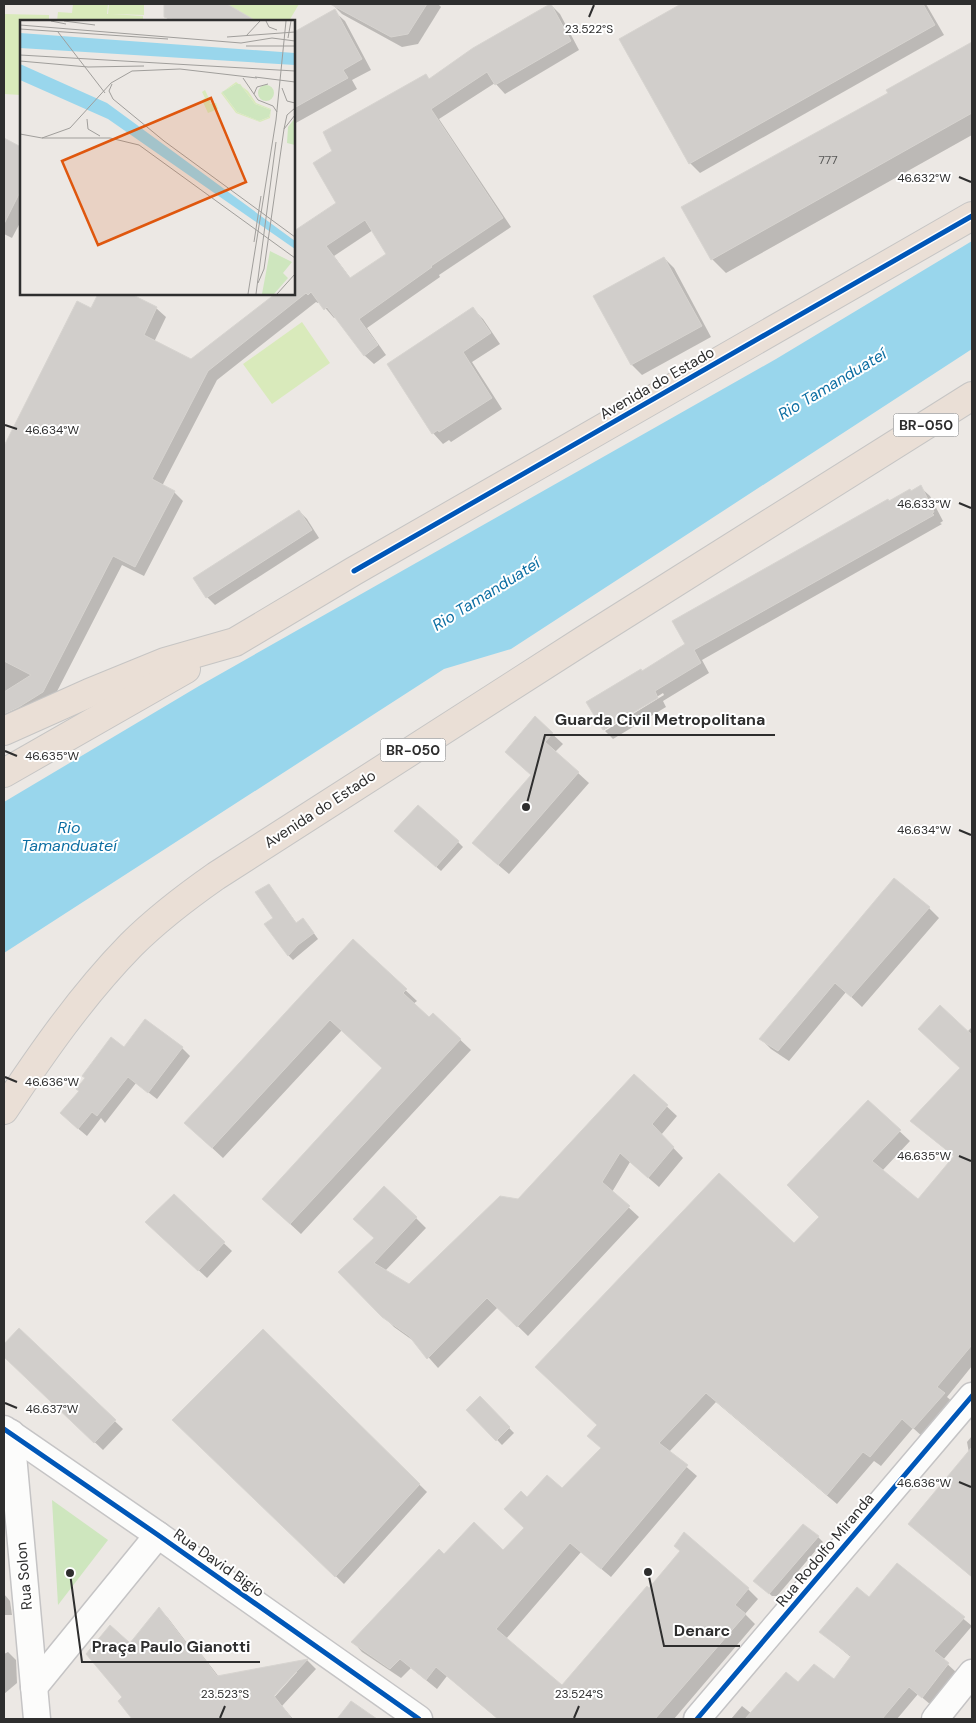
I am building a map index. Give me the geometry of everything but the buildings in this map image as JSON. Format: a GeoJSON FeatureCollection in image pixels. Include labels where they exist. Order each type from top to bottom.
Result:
{"type":"FeatureCollection","features":[{"type":"Feature","properties":{"kind":"highway","name":"Avenida do Estado"},"geometry":{"type":"LineString","coordinates":[[4,731],[88,693],[157,665],[235,642],[362,566],[972,216]]}},
{"type":"Feature","properties":{"kind":"highway","name":"Avenida do Estado"},"geometry":{"type":"LineString","coordinates":[[4,1110],[41,1055],[95,985],[131,945],[168,911],[200,887],[600,630],[972,396]]}},
{"type":"Feature","properties":{"kind":"highway"},"geometry":{"type":"LineString","coordinates":[[4,773],[235,642]]}},
{"type":"Feature","properties":{"kind":"street","name":"Rua Rodolfo Miranda"},"geometry":{"type":"LineString","coordinates":[[696,1719],[972,1396]]}},
{"type":"Feature","properties":{"kind":"street","name":"Rua David Bigio"},"geometry":{"type":"LineString","coordinates":[[7,1431],[158,1535],[390,1712],[419,1719]]}},
{"type":"Feature","properties":{"kind":"street","name":"Rua Solon"},"geometry":{"type":"LineString","coordinates":[[7,1431],[37,1719]]}},
{"type":"Feature","properties":{"kind":"street"},"geometry":{"type":"LineString","coordinates":[[34,1687],[158,1535]]}},
{"type":"Feature","properties":{"kind":"street"},"geometry":{"type":"LineString","coordinates":[[935,1719],[972,1673]]}},
{"type":"Feature","properties":{"kind":"green space"},"geometry":{"type":"Polygon","coordinates":[[[73,4],[108,4],[108,14],[109,4],[144,4],[144,15],[111,14],[143,16],[143,20],[57,20],[58,12],[72,13],[73,4]]]}},
{"type":"Feature","properties":{"kind":"green space"},"geometry":{"type":"Polygon","coordinates":[[[227,4],[299,4],[290,20],[254,20],[227,4]]]}},
{"type":"Feature","properties":{"kind":"green space"},"geometry":{"type":"Polygon","coordinates":[[[4,14],[49,15],[49,20],[20,20],[20,95],[4,94],[4,14]]]}},
{"type":"Feature","properties":{"kind":"green space"},"geometry":{"type":"Polygon","coordinates":[[[302,322],[330,363],[272,404],[243,364],[302,322]]]}},
{"type":"Feature","properties":{"kind":"green space"},"geometry":{"type":"Polygon","coordinates":[[[52,1500],[108,1540],[58,1605],[52,1500]]]}},
{"type":"Feature","properties":{"kind":"water","name":"Rio Tamanduateí"},"geometry":{"type":"Polygon","coordinates":[[[972,241],[972,349],[511,649],[444,669],[4,953],[4,802],[199,686],[776,359],[972,241]]]}},
{"type":"Feature","properties":{"kind":"cycle path"},"geometry":{"type":"LineString","coordinates":[[354,571],[972,216]]}},
{"type":"Feature","properties":{"kind":"cycle path"},"geometry":{"type":"LineString","coordinates":[[697,1719],[972,1396]]}},
{"type":"Feature","properties":{"kind":"cycle path"},"geometry":{"type":"LineString","coordinates":[[4,1429],[419,1719]]}},
{"type":"Feature","properties":{"kind":"place","name":"Guarda Civil Metropolitana"},"geometry":{"type":"Point","coordinates":[526,807]}},
{"type":"Feature","properties":{"kind":"place","name":"Denarc"},"geometry":{"type":"Point","coordinates":[648,1572]}},
{"type":"Feature","properties":{"kind":"place","name":"Praça Paulo Gianotti"},"geometry":{"type":"Point","coordinates":[70,1573]}}]}
